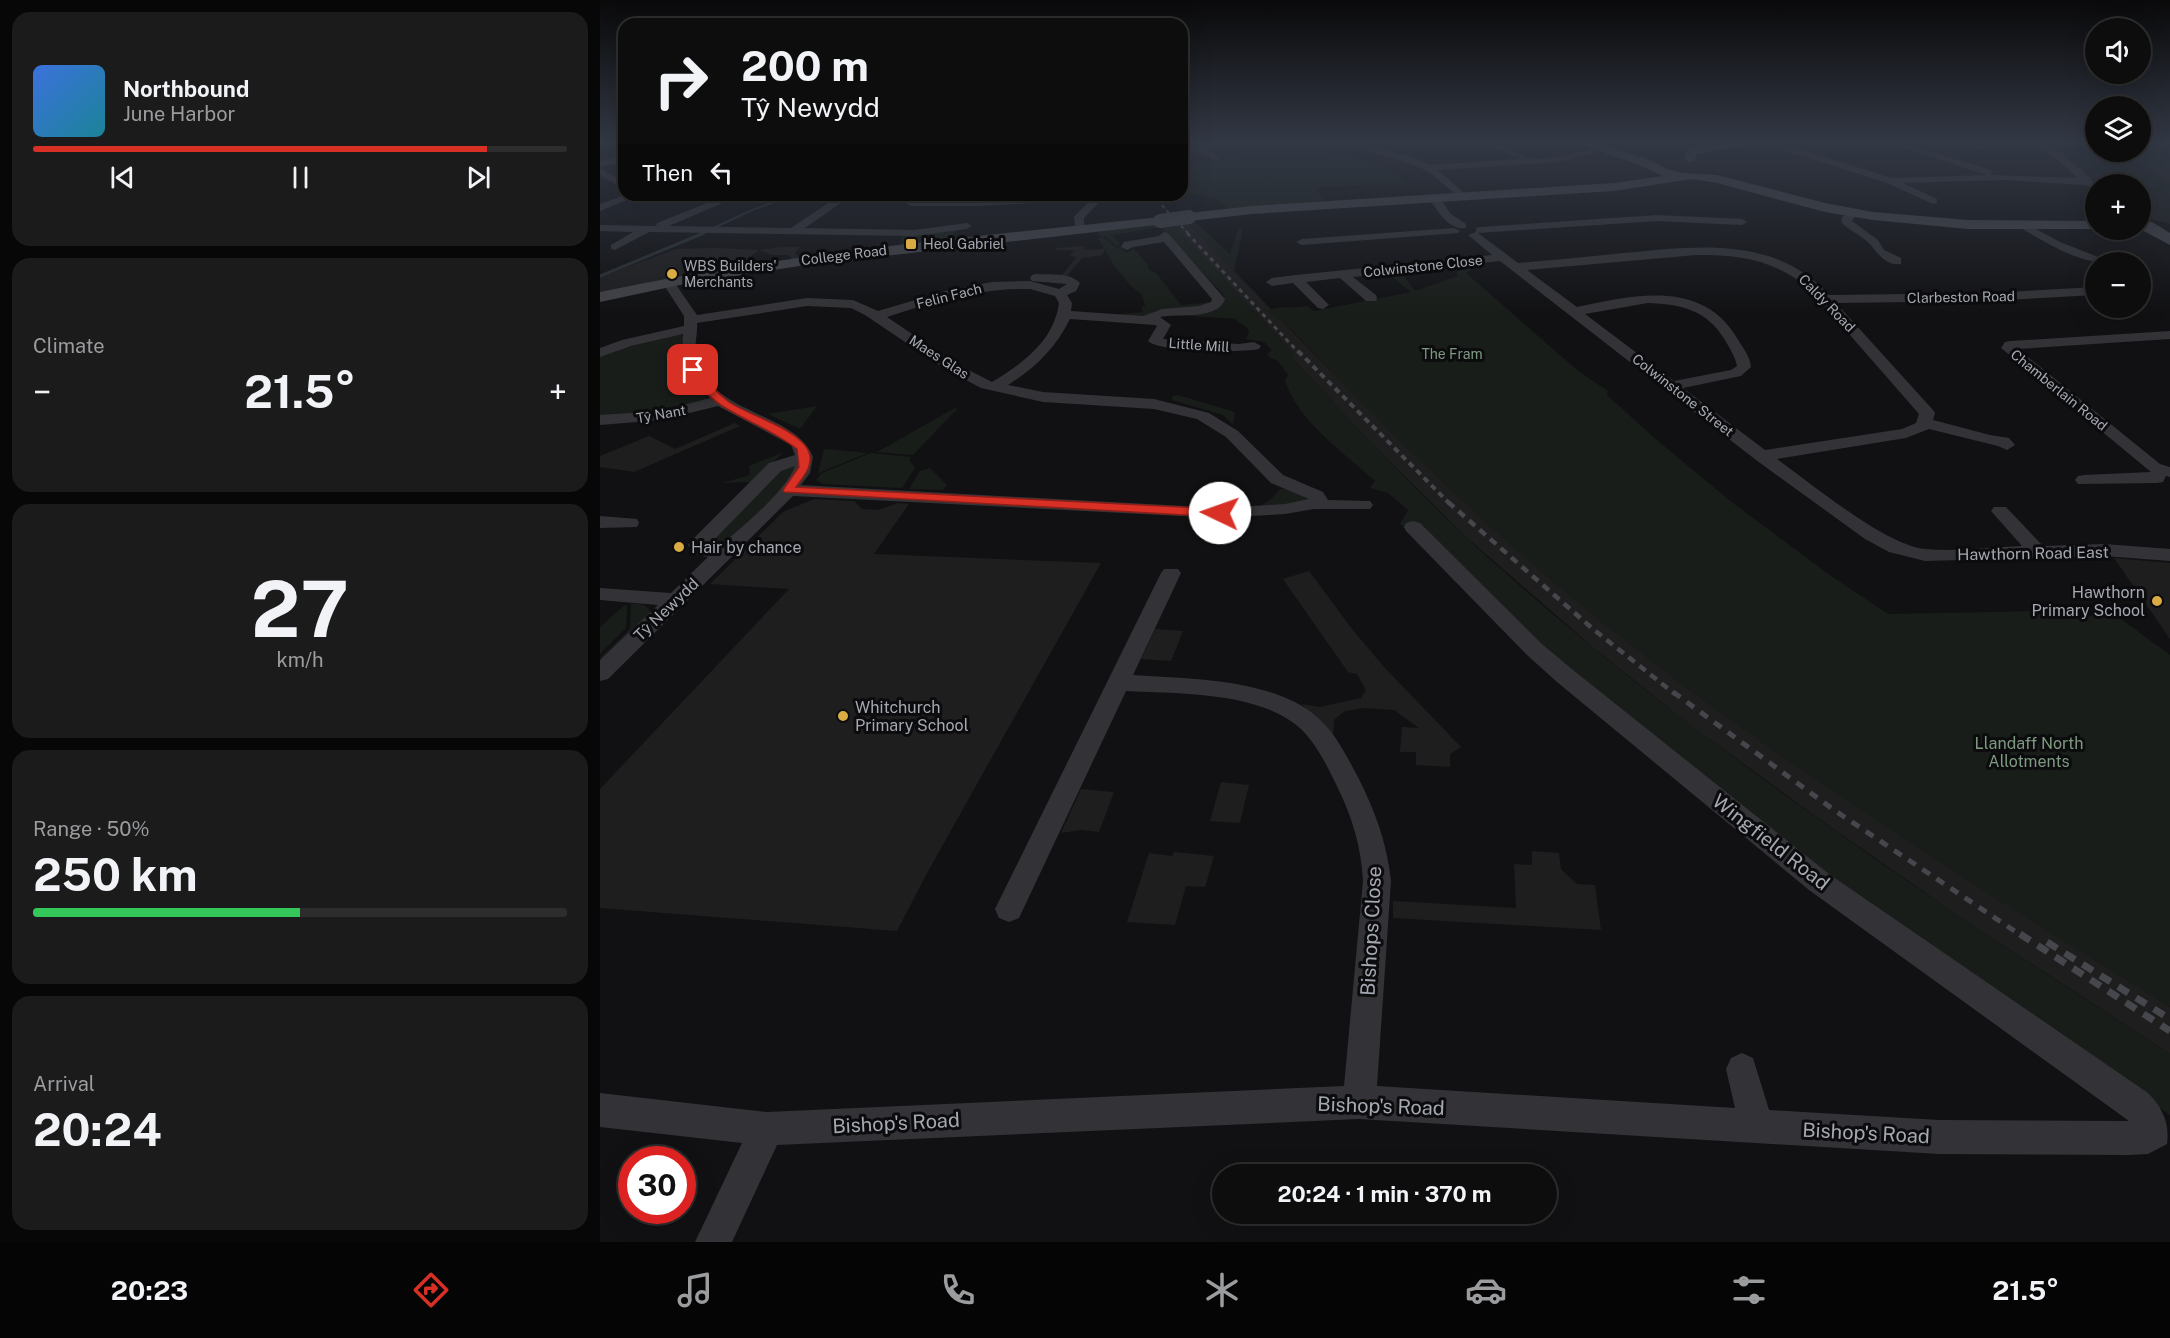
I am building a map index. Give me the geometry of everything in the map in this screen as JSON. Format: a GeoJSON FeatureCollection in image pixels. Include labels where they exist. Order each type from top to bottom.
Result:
{"type":"FeatureCollection","features":[{"type":"Feature","properties":{"kind":"street","name":"College Road"},"geometry":{"type":"LineString","coordinates":[[600,297],[668,282],[789,262],[955,242],[1080,231],[1163,231],[1189,217],[1252,210],[1434,198]]}},
{"type":"Feature","properties":{"kind":"street","name":"Colwinstone Street"},"geometry":{"type":"LineString","coordinates":[[1434,198],[1447,216],[1517,267],[1762,456],[1872,535],[1896,548]]}},
{"type":"Feature","properties":{"kind":"street"},"geometry":{"type":"LineString","coordinates":[[1791,198],[1852,213],[1938,223],[2085,225]]}},
{"type":"Feature","properties":{"kind":"street"},"geometry":{"type":"LineString","coordinates":[[1926,198],[1933,201]]}},
{"type":"Feature","properties":{"kind":"street"},"geometry":{"type":"LineString","coordinates":[[600,208],[618,201]]}},
{"type":"Feature","properties":{"kind":"street"},"geometry":{"type":"LineString","coordinates":[[615,247],[650,228],[720,201]]}},
{"type":"Feature","properties":{"kind":"street"},"geometry":{"type":"LineString","coordinates":[[793,231],[838,201]]}},
{"type":"Feature","properties":{"kind":"street"},"geometry":{"type":"LineString","coordinates":[[911,202],[946,201]]}},
{"type":"Feature","properties":{"kind":"street"},"geometry":{"type":"LineString","coordinates":[[955,242],[981,201]]}},
{"type":"Feature","properties":{"kind":"street"},"geometry":{"type":"LineString","coordinates":[[1080,231],[1079,217],[1095,201]]}},
{"type":"Feature","properties":{"kind":"street"},"geometry":{"type":"LineString","coordinates":[[1852,213],[1846,221],[1874,242],[1880,252],[1897,261]]}},
{"type":"Feature","properties":{"kind":"street"},"geometry":{"type":"LineString","coordinates":[[1302,242],[1657,218],[1742,222]]}},
{"type":"Feature","properties":{"kind":"street"},"geometry":{"type":"LineString","coordinates":[[600,228],[920,233],[967,226]]}},
{"type":"Feature","properties":{"kind":"street"},"geometry":{"type":"LineString","coordinates":[[2025,226],[2056,244],[2085,255]]}},
{"type":"Feature","properties":{"kind":"street"},"geometry":{"type":"LineString","coordinates":[[2151,229],[2170,240]]}},
{"type":"Feature","properties":{"kind":"street"},"geometry":{"type":"LineString","coordinates":[[994,387],[1042,354],[1065,315],[1146,320],[1157,314],[1203,310],[1219,301],[1218,296],[1163,231],[1128,244],[1127,247]]}},
{"type":"Feature","properties":{"kind":"street","name":"Caldy Road"},"geometry":{"type":"LineString","coordinates":[[1517,267],[1685,251],[1726,252],[1760,258],[1794,270],[1807,279],[1826,299],[1925,408],[1926,423]]}},
{"type":"Feature","properties":{"kind":"street","name":"Colwinstone Close"},"geometry":{"type":"LineString","coordinates":[[1272,282],[1503,257]]}},
{"type":"Feature","properties":{"kind":"street","name":"Colwinstone Close"},"geometry":{"type":"LineString","coordinates":[[1343,274],[1371,298]]}},
{"type":"Feature","properties":{"kind":"street"},"geometry":{"type":"LineString","coordinates":[[1296,279],[1323,305]]}},
{"type":"Feature","properties":{"kind":"street"},"geometry":{"type":"LineString","coordinates":[[668,282],[688,309],[691,324],[689,355],[693,370],[704,386],[720,400],[797,442],[804,451],[805,457],[776,467],[698,545],[704,551],[724,553]]}},
{"type":"Feature","properties":{"kind":"street","name":"Felin Fach"},"geometry":{"type":"LineString","coordinates":[[877,316],[962,291],[984,287],[1024,286],[1047,288],[1060,293],[1067,302],[1065,315]]}},
{"type":"Feature","properties":{"kind":"street","name":"Clarbeston Road"},"geometry":{"type":"LineString","coordinates":[[1826,299],[2001,297],[2085,292]]}},
{"type":"Feature","properties":{"kind":"street"},"geometry":{"type":"LineString","coordinates":[[1574,312],[1635,300],[1659,300],[1686,304],[1717,319],[1741,355],[1744,368],[1736,373],[1673,386]]}},
{"type":"Feature","properties":{"kind":"street","name":"Maes Glas"},"geometry":{"type":"LineString","coordinates":[[691,324],[818,302],[853,304],[877,316],[970,378],[994,387],[1043,397],[1154,404],[1203,416],[1232,434],[1277,479]]}},
{"type":"Feature","properties":{"kind":"street","name":"Little Mill"},"geometry":{"type":"LineString","coordinates":[[1146,320],[1158,321],[1164,325],[1155,340],[1160,343],[1239,348],[1254,346]]}},
{"type":"Feature","properties":{"kind":"street"},"geometry":{"type":"LineString","coordinates":[[600,353],[691,324]]}},
{"type":"Feature","properties":{"kind":"street"},"geometry":{"type":"LineString","coordinates":[[609,335],[627,343]]}},
{"type":"Feature","properties":{"kind":"street","name":"Chamberlain Road"},"geometry":{"type":"LineString","coordinates":[[2161,470],[2008,348],[2010,345],[2170,335]]}},
{"type":"Feature","properties":{"kind":"street","name":"Tŷ Nant"},"geometry":{"type":"LineString","coordinates":[[600,420],[633,420],[720,400]]}},
{"type":"Feature","properties":{"kind":"street"},"geometry":{"type":"LineString","coordinates":[[1762,456],[1906,433],[1926,423],[1989,440],[2003,441],[2007,445]]}},
{"type":"Feature","properties":{"kind":"street","name":"Tŷ Newydd"},"geometry":{"type":"LineString","coordinates":[[600,673],[788,490],[803,472],[805,457]]}},
{"type":"Feature","properties":{"kind":"street"},"geometry":{"type":"LineString","coordinates":[[2084,480],[2157,477],[2161,470]]}},
{"type":"Feature","properties":{"kind":"street"},"geometry":{"type":"LineString","coordinates":[[1231,513],[1246,510],[1266,499],[1276,487],[1277,479],[1317,496],[1319,499],[1315,503]]}},
{"type":"Feature","properties":{"kind":"street"},"geometry":{"type":"LineString","coordinates":[[788,490],[1231,513],[1286,509],[1315,503],[1364,505]]}},
{"type":"Feature","properties":{"kind":"street"},"geometry":{"type":"LineString","coordinates":[[2000,511],[2038,552]]}},
{"type":"Feature","properties":{"kind":"street"},"geometry":{"type":"LineString","coordinates":[[600,522],[630,523]]}},
{"type":"Feature","properties":{"kind":"street","name":"Wingfield Road"},"geometry":{"type":"LineString","coordinates":[[1413,527],[1551,664],[1782,852],[1892,934],[2136,1105],[2150,1118],[2154,1126]]}},
{"type":"Feature","properties":{"kind":"street","name":"Hawthorn Road East"},"geometry":{"type":"LineString","coordinates":[[1896,548],[1925,555],[2104,550],[2170,555]]}},
{"type":"Feature","properties":{"kind":"street"},"geometry":{"type":"LineString","coordinates":[[1010,909],[1171,573]]}},
{"type":"Feature","properties":{"kind":"street"},"geometry":{"type":"LineString","coordinates":[[600,594],[675,600]]}},
{"type":"Feature","properties":{"kind":"street","name":"Bishops Close"},"geometry":{"type":"LineString","coordinates":[[1118,682],[1233,693],[1257,697],[1285,707],[1309,723],[1317,732],[1346,778],[1371,836],[1377,881],[1359,1102]]}},
{"type":"Feature","properties":{"kind":"street"},"geometry":{"type":"LineString","coordinates":[[1742,1069],[1755,1127]]}},
{"type":"Feature","properties":{"kind":"street","name":"Bishop's Road"},"geometry":{"type":"LineString","coordinates":[[600,1110],[766,1129],[1359,1102],[1940,1137],[2041,1139],[2148,1137],[2155,1132],[2154,1126]]}},
{"type":"Feature","properties":{"kind":"street"},"geometry":{"type":"LineString","coordinates":[[713,1242],[766,1129]]}},
{"type":"Feature","properties":{"kind":"shaded area"},"geometry":{"type":"Polygon","coordinates":[[[2151,198],[2170,198],[2170,224],[2151,219],[2151,198]]]}},
{"type":"Feature","properties":{"kind":"shaded area"},"geometry":{"type":"Polygon","coordinates":[[[1185,220],[1400,439],[1510,543],[1595,616],[1695,694],[1811,776],[2170,1007],[2170,1054],[1966,921],[1829,826],[1690,725],[1595,649],[1465,536],[1372,444],[1294,360],[1291,351],[1170,222],[1185,220]]]}},
{"type":"Feature","properties":{"kind":"shaded area"},"geometry":{"type":"Polygon","coordinates":[[[1083,246],[1084,250],[1105,249],[1102,255],[1082,258],[1067,276],[1062,275],[1077,257],[1070,256],[1074,250],[1056,250],[1056,248],[1083,246]]]}},
{"type":"Feature","properties":{"kind":"shaded area"},"geometry":{"type":"Polygon","coordinates":[[[800,247],[795,253],[800,258],[790,260],[791,257],[788,255],[772,255],[759,250],[735,268],[600,295],[600,277],[676,249],[760,250],[800,247]]]}},
{"type":"Feature","properties":{"kind":"shaded area"},"geometry":{"type":"Polygon","coordinates":[[[735,423],[740,426],[634,472],[600,467],[600,456],[649,436],[675,449],[735,423]]]}},
{"type":"Feature","properties":{"kind":"shaded area","name":"Whitchurch Primary School"},"geometry":{"type":"Polygon","coordinates":[[[814,499],[854,501],[862,509],[878,510],[898,503],[909,504],[874,554],[1101,563],[897,931],[600,908],[600,789],[789,589],[710,584],[783,512],[814,499]]]}},
{"type":"Feature","properties":{"kind":"shaded area","name":"Hawthorn Primary School"},"geometry":{"type":"Polygon","coordinates":[[[2114,558],[2170,563],[2170,639],[2114,558]]]}},
{"type":"Feature","properties":{"kind":"shaded area"},"geometry":{"type":"Polygon","coordinates":[[[1309,571],[1352,629],[1384,667],[1461,747],[1450,754],[1450,767],[1416,765],[1416,752],[1400,752],[1402,727],[1419,728],[1394,710],[1364,708],[1345,711],[1334,720],[1333,737],[1301,704],[1320,707],[1361,698],[1366,690],[1357,674],[1348,672],[1283,579],[1309,571]]]}},
{"type":"Feature","properties":{"kind":"shaded area"},"geometry":{"type":"Polygon","coordinates":[[[1155,629],[1183,631],[1171,661],[1141,659],[1155,629]]]}},
{"type":"Feature","properties":{"kind":"shaded area"},"geometry":{"type":"Polygon","coordinates":[[[1221,782],[1249,785],[1240,823],[1210,821],[1221,782]]]}},
{"type":"Feature","properties":{"kind":"shaded area"},"geometry":{"type":"Polygon","coordinates":[[[1081,789],[1114,792],[1099,832],[1081,830],[1061,833],[1081,789]]]}},
{"type":"Feature","properties":{"kind":"shaded area"},"geometry":{"type":"Polygon","coordinates":[[[1532,851],[1559,853],[1561,869],[1577,884],[1595,885],[1601,930],[1393,918],[1393,901],[1516,908],[1514,864],[1532,865],[1532,851]]]}},
{"type":"Feature","properties":{"kind":"shaded area"},"geometry":{"type":"Polygon","coordinates":[[[1174,852],[1214,856],[1205,887],[1186,886],[1175,925],[1127,922],[1149,853],[1172,856],[1174,852]]]}},
{"type":"Feature","properties":{"kind":"green space"},"geometry":{"type":"Polygon","coordinates":[[[1211,198],[1322,198],[1324,201],[1230,210],[1218,200],[1211,198]]]}},
{"type":"Feature","properties":{"kind":"green space"},"geometry":{"type":"Polygon","coordinates":[[[1192,219],[1230,254],[1238,229],[1243,229],[1234,271],[1185,220],[1192,219]]]}},
{"type":"Feature","properties":{"kind":"green space"},"geometry":{"type":"Polygon","coordinates":[[[1170,222],[1291,351],[1294,360],[1415,488],[1492,561],[1571,630],[1653,696],[1821,821],[1907,881],[2170,1054],[2170,1115],[1834,881],[1565,667],[1400,524],[1408,510],[1388,493],[1370,488],[1375,481],[1311,423],[1292,396],[1285,381],[1288,375],[1278,361],[1267,354],[1272,350],[1264,342],[1246,339],[1249,331],[1247,327],[1236,321],[1237,319],[1175,315],[1191,314],[1224,298],[1223,294],[1160,227],[1112,235],[1120,244],[1117,246],[1105,236],[1100,236],[1097,231],[1170,222]]]}},
{"type":"Feature","properties":{"kind":"green space"},"geometry":{"type":"Polygon","coordinates":[[[956,231],[950,239],[899,246],[902,235],[956,231]]]}},
{"type":"Feature","properties":{"kind":"green space"},"geometry":{"type":"Polygon","coordinates":[[[1103,237],[1116,248],[1121,247],[1126,253],[1134,249],[1148,265],[1149,270],[1157,274],[1181,305],[1212,302],[1198,308],[1158,310],[1141,318],[1115,316],[1143,312],[1141,307],[1145,306],[1142,295],[1131,286],[1113,264],[1098,238],[1103,237]]]}},
{"type":"Feature","properties":{"kind":"green space","name":"Llandaff North Allotments"},"geometry":{"type":"Polygon","coordinates":[[[1474,267],[1466,273],[1577,370],[1608,391],[1607,395],[1659,442],[1733,503],[1831,576],[1888,614],[2041,611],[2121,619],[2170,655],[2170,1007],[2023,916],[1878,822],[1666,672],[1557,585],[1476,514],[1361,402],[1287,325],[1268,311],[1276,308],[1307,306],[1314,311],[1411,292],[1387,273],[1401,272],[1415,291],[1458,276],[1456,273],[1461,268],[1474,267]]]}},
{"type":"Feature","properties":{"kind":"green space"},"geometry":{"type":"Polygon","coordinates":[[[681,334],[685,369],[708,400],[666,413],[600,418],[600,354],[681,334]]]}},
{"type":"Feature","properties":{"kind":"green space"},"geometry":{"type":"Polygon","coordinates":[[[1178,395],[1235,412],[1233,425],[1223,415],[1172,400],[1173,396],[1178,395]]]}},
{"type":"Feature","properties":{"kind":"green space"},"geometry":{"type":"Polygon","coordinates":[[[817,406],[800,429],[768,414],[817,406]]]}},
{"type":"Feature","properties":{"kind":"green space"},"geometry":{"type":"Polygon","coordinates":[[[955,408],[957,409],[913,455],[877,452],[955,408]]]}},
{"type":"Feature","properties":{"kind":"green space"},"geometry":{"type":"Polygon","coordinates":[[[825,449],[868,453],[818,473],[825,449]]]}},
{"type":"Feature","properties":{"kind":"green space"},"geometry":{"type":"Polygon","coordinates":[[[784,452],[751,482],[722,483],[750,475],[749,466],[784,452]]]}},
{"type":"Feature","properties":{"kind":"green space"},"geometry":{"type":"Polygon","coordinates":[[[871,453],[911,457],[909,460],[915,468],[902,488],[823,484],[816,480],[822,473],[871,453]]]}},
{"type":"Feature","properties":{"kind":"green space"},"geometry":{"type":"Polygon","coordinates":[[[798,464],[776,496],[720,547],[711,548],[706,540],[778,469],[798,464]]]}},
{"type":"Feature","properties":{"kind":"green space"},"geometry":{"type":"Polygon","coordinates":[[[930,468],[947,485],[943,490],[909,489],[920,471],[930,468]]]}},
{"type":"Feature","properties":{"kind":"green space"},"geometry":{"type":"Polygon","coordinates":[[[1280,489],[1288,489],[1311,498],[1307,502],[1259,507],[1280,489]]]}},
{"type":"Feature","properties":{"kind":"green space"},"geometry":{"type":"Polygon","coordinates":[[[631,604],[646,606],[650,614],[604,658],[600,658],[630,629],[631,604]]]}},
{"type":"Feature","properties":{"kind":"green space"},"geometry":{"type":"Polygon","coordinates":[[[625,605],[627,606],[626,628],[600,654],[600,627],[625,605]]]}},
{"type":"Feature","properties":{"kind":"waterway"},"geometry":{"type":"LineString","coordinates":[[701,234],[777,201]]}},
{"type":"Feature","properties":{"kind":"waterway"},"geometry":{"type":"LineString","coordinates":[[600,276],[704,233]]}},
{"type":"Feature","properties":{"kind":"railway"},"geometry":{"type":"LineString","coordinates":[[1158,201],[1189,234]]}},
{"type":"Feature","properties":{"kind":"railway"},"geometry":{"type":"LineString","coordinates":[[1187,233],[1299,353]]}},
{"type":"Feature","properties":{"kind":"railway"},"geometry":{"type":"LineString","coordinates":[[1298,351],[1448,502]]}},
{"type":"Feature","properties":{"kind":"railway"},"geometry":{"type":"LineString","coordinates":[[1448,502],[1593,629],[1675,694]]}},
{"type":"Feature","properties":{"kind":"railway"},"geometry":{"type":"LineString","coordinates":[[1673,692],[1834,810],[2022,936]]}},
{"type":"Feature","properties":{"kind":"railway"},"geometry":{"type":"LineString","coordinates":[[2020,934],[2170,1031]]}},
{"type":"Feature","properties":{"kind":"railway"},"geometry":{"type":"LineString","coordinates":[[2047,942],[2170,1019]]}},
{"type":"Feature","properties":{"kind":"place","name":"Heol Gabriel"},"geometry":{"type":"Point","coordinates":[911,244]}},
{"type":"Feature","properties":{"kind":"place","name":"WBS Builders' Merchants"},"geometry":{"type":"Point","coordinates":[672,274]}},
{"type":"Feature","properties":{"kind":"place","name":"Hair by chance"},"geometry":{"type":"Point","coordinates":[679,547]}},
{"type":"Feature","properties":{"kind":"place","name":"Hawthorn Primary School"},"geometry":{"type":"Point","coordinates":[2157,601]}},
{"type":"Feature","properties":{"kind":"place","name":"Whitchurch Primary School"},"geometry":{"type":"Point","coordinates":[843,716]}},
{"type":"Feature","properties":{"kind":"route"},"geometry":{"type":"LineString","coordinates":[[693,370],[704,386],[725,404],[797,442],[801,447],[804,451],[805,467],[788,490],[1220,513]]}},
{"type":"Feature","properties":{"kind":"park label","name":"The Fram"},"geometry":{"type":"Point","coordinates":[1452,354]}}]}
